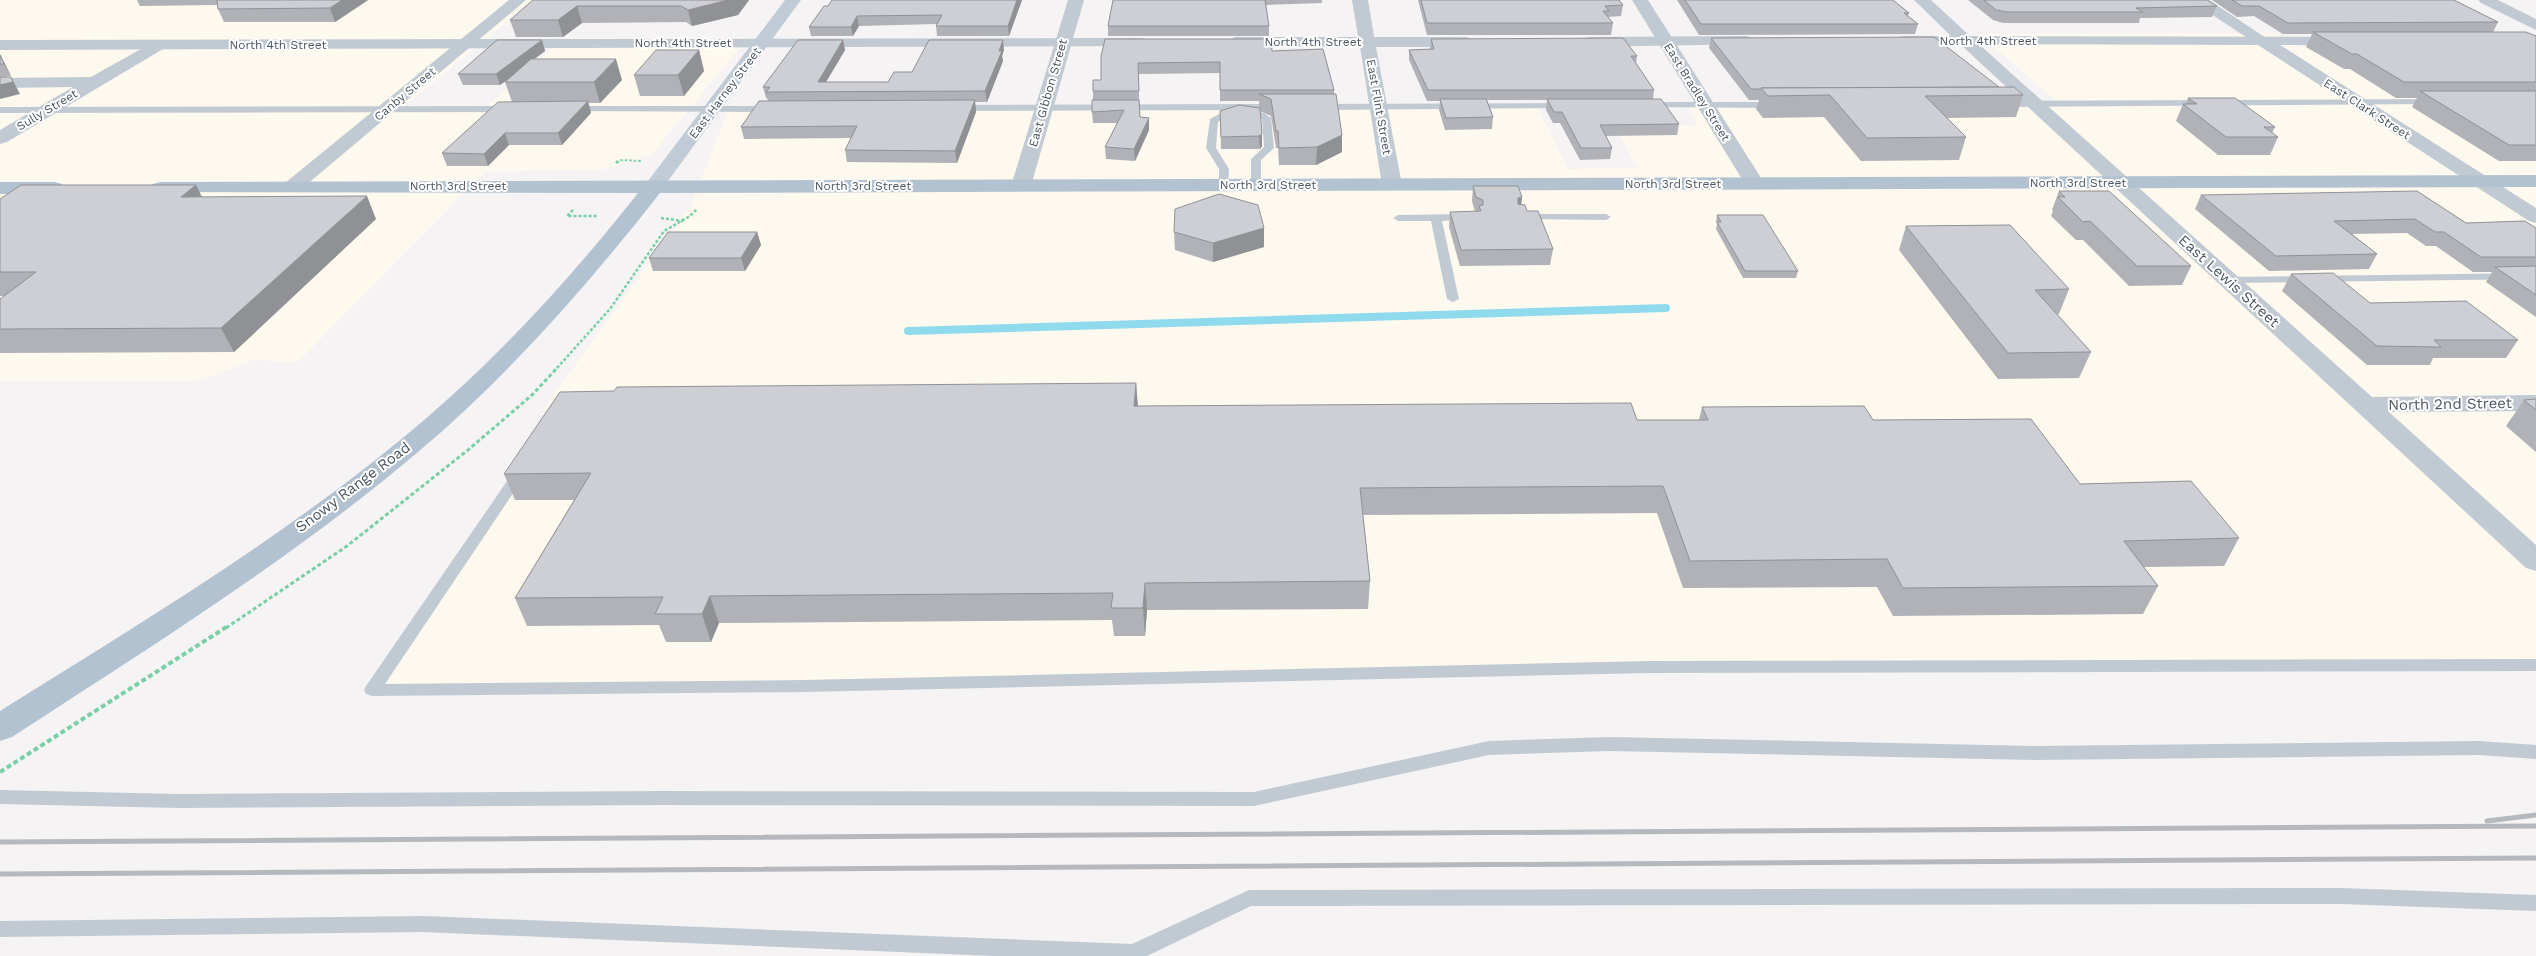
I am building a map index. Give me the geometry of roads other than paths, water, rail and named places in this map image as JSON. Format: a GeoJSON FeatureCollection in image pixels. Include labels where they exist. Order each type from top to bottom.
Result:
{"type":"FeatureCollection","features":[{"type":"Feature","properties":{"kind":"main road","name":"East Harney Street"},"geometry":{"type":"LineString","coordinates":[[655,185],[714,109],[792,0]]}},
{"type":"Feature","properties":{"kind":"main road","name":"North 3rd Street"},"geometry":{"type":"LineString","coordinates":[[136,188],[2536,181]]}},
{"type":"Feature","properties":{"kind":"main road","name":"Snowy Range Road"},"geometry":{"type":"LineString","coordinates":[[0,728],[185,608],[384,466],[442,416],[547,315],[583,275],[655,185]]}},
{"type":"Feature","properties":{"kind":"main road"},"geometry":{"type":"LineString","coordinates":[[0,188],[78,188]]}},
{"type":"Feature","properties":{"kind":"street","name":"Canby Street"},"geometry":{"type":"LineString","coordinates":[[292,187],[518,0]]}},
{"type":"Feature","properties":{"kind":"street","name":"East Gibbon Street"},"geometry":{"type":"LineString","coordinates":[[1021,186],[1076,0]]}},
{"type":"Feature","properties":{"kind":"street","name":"East Flint Street"},"geometry":{"type":"LineString","coordinates":[[1360,0],[1392,184]]}},
{"type":"Feature","properties":{"kind":"street","name":"East Bradley Street"},"geometry":{"type":"LineString","coordinates":[[1640,0],[1755,184]]}},
{"type":"Feature","properties":{"kind":"street","name":"East Lewis Street"},"geometry":{"type":"LineString","coordinates":[[1922,0],[2536,561]]}},
{"type":"Feature","properties":{"kind":"street","name":"East Clark Street"},"geometry":{"type":"LineString","coordinates":[[2198,0],[2536,217]]}},
{"type":"Feature","properties":{"kind":"street"},"geometry":{"type":"LineString","coordinates":[[2486,0],[2536,25]]}},
{"type":"Feature","properties":{"kind":"street","name":"North 4th Street"},"geometry":{"type":"LineString","coordinates":[[1889,41],[2359,40]]}},
{"type":"Feature","properties":{"kind":"street"},"geometry":{"type":"LineString","coordinates":[[1576,42],[1762,41]]}},
{"type":"Feature","properties":{"kind":"street","name":"North 4th Street"},"geometry":{"type":"LineString","coordinates":[[0,45],[1161,42]]}},
{"type":"Feature","properties":{"kind":"street","name":"North 4th Street"},"geometry":{"type":"LineString","coordinates":[[1220,42],[1487,42]]}},
{"type":"Feature","properties":{"kind":"street","name":"Sully Street"},"geometry":{"type":"LineString","coordinates":[[0,138],[157,45]]}},
{"type":"Feature","properties":{"kind":"street","name":"Sully Street"},"geometry":{"type":"LineString","coordinates":[[0,83],[94,82]]}},
{"type":"Feature","properties":{"kind":"street","name":"North 2nd Street"},"geometry":{"type":"LineString","coordinates":[[2364,404],[2536,403]]}},
{"type":"Feature","properties":{"kind":"lane"},"geometry":{"type":"LineString","coordinates":[[1996,104],[2441,102]]}},
{"type":"Feature","properties":{"kind":"lane"},"geometry":{"type":"LineString","coordinates":[[1637,106],[1786,105]]}},
{"type":"Feature","properties":{"kind":"lane"},"geometry":{"type":"LineString","coordinates":[[1310,107],[1577,106]]}},
{"type":"Feature","properties":{"kind":"lane"},"geometry":{"type":"LineString","coordinates":[[946,108],[1290,107]]}},
{"type":"Feature","properties":{"kind":"lane"},"geometry":{"type":"LineString","coordinates":[[0,110],[520,109]]}},
{"type":"Feature","properties":{"kind":"lane"},"geometry":{"type":"LineString","coordinates":[[558,109],[778,109]]}},
{"type":"Feature","properties":{"kind":"lane"},"geometry":{"type":"LineString","coordinates":[[1224,185],[1224,169],[1211,148],[1213,120],[1222,114],[1231,113],[1253,114],[1266,118],[1269,148],[1256,159],[1256,185]]}},
{"type":"Feature","properties":{"kind":"lane"},"geometry":{"type":"LineString","coordinates":[[1398,218],[1476,218]]}},
{"type":"Feature","properties":{"kind":"lane"},"geometry":{"type":"LineString","coordinates":[[1436,218],[1453,299]]}},
{"type":"Feature","properties":{"kind":"lane"},"geometry":{"type":"LineString","coordinates":[[1522,218],[1606,218]]}},
{"type":"Feature","properties":{"kind":"lane"},"geometry":{"type":"LineString","coordinates":[[2228,280],[2536,276]]}},
{"type":"Feature","properties":{"kind":"lane"},"geometry":{"type":"LineString","coordinates":[[529,460],[372,690],[814,686],[1648,667],[2536,665]]}},
{"type":"Feature","properties":{"kind":"lane"},"geometry":{"type":"LineString","coordinates":[[0,797],[178,802],[661,798],[1254,799],[1386,772],[1488,748],[1609,744],[2034,753],[2480,748],[2536,752]]}},
{"type":"Feature","properties":{"kind":"lane"},"geometry":{"type":"LineString","coordinates":[[0,928],[423,924],[1133,953],[1249,898],[2341,896],[2536,903]]}},
{"type":"Feature","properties":{"kind":"waterway"},"geometry":{"type":"LineString","coordinates":[[908,331],[1666,308]]}},
{"type":"Feature","properties":{"kind":"railway"},"geometry":{"type":"LineString","coordinates":[[2487,821],[2536,815]]}},
{"type":"Feature","properties":{"kind":"railway"},"geometry":{"type":"LineString","coordinates":[[0,842],[2536,826]]}},
{"type":"Feature","properties":{"kind":"railway"},"geometry":{"type":"LineString","coordinates":[[0,874],[2536,858]]}}]}
